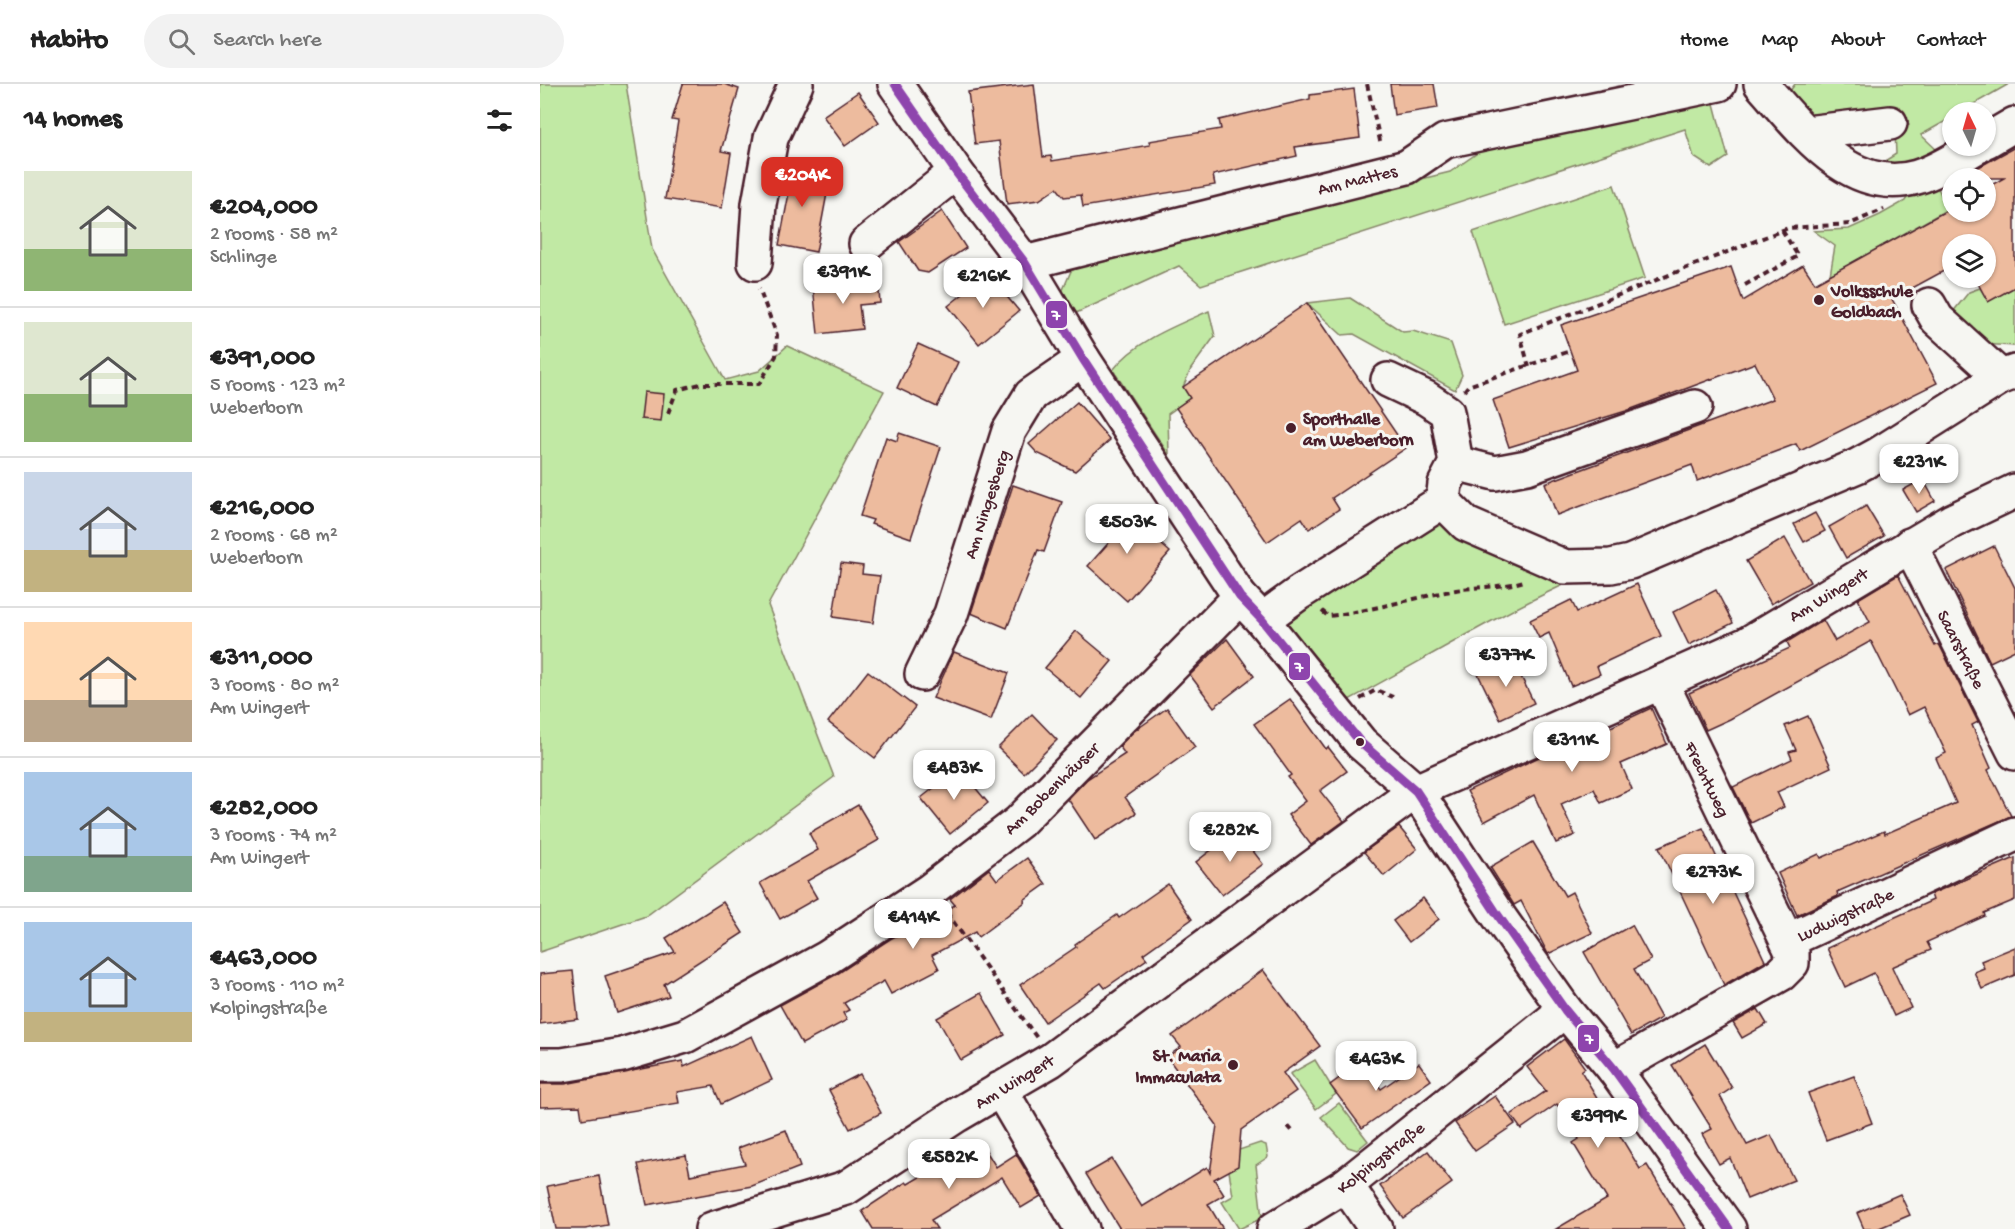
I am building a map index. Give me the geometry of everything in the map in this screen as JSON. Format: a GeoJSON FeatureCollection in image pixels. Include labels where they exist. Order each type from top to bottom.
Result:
{"type":"FeatureCollection","features":[{"type":"Feature","properties":{"kind":"street"},"geometry":{"type":"LineString","coordinates":[[755,263],[759,204],[771,138],[796,84]]}},
{"type":"Feature","properties":{"kind":"street"},"geometry":{"type":"LineString","coordinates":[[896,84],[956,172],[1025,263],[1083,359],[1251,609],[1361,743],[1416,791],[1495,911],[1565,1010],[1614,1069],[1729,1229]]}},
{"type":"Feature","properties":{"kind":"street","name":"Am Mattes"},"geometry":{"type":"LineString","coordinates":[[1025,263],[1407,167],[1445,141],[1719,84]]}},
{"type":"Feature","properties":{"kind":"street"},"geometry":{"type":"LineString","coordinates":[[1761,84],[1806,133],[1848,169],[1877,180],[1914,178],[1930,173],[1960,156]]}},
{"type":"Feature","properties":{"kind":"street"},"geometry":{"type":"LineString","coordinates":[[1806,133],[1890,123]]}},
{"type":"Feature","properties":{"kind":"street"},"geometry":{"type":"LineString","coordinates":[[1996,135],[2015,124]]}},
{"type":"Feature","properties":{"kind":"street"},"geometry":{"type":"LineString","coordinates":[[866,244],[956,172]]}},
{"type":"Feature","properties":{"kind":"street"},"geometry":{"type":"LineString","coordinates":[[1388,380],[1426,398],[1447,412],[1456,463],[1445,484],[1443,501],[1466,524],[1565,567],[1611,566],[1630,562],[1879,454],[2008,374],[1937,319],[1929,305]]}},
{"type":"Feature","properties":{"kind":"street","name":"Am Ningesberg"},"geometry":{"type":"LineString","coordinates":[[922,674],[951,614],[1009,431],[1031,395],[1083,359]]}},
{"type":"Feature","properties":{"kind":"street"},"geometry":{"type":"LineString","coordinates":[[1456,463],[1495,473],[1527,467],[1695,407]]}},
{"type":"Feature","properties":{"kind":"street","name":"Am Wingert"},"geometry":{"type":"LineString","coordinates":[[712,1229],[846,1188],[1000,1089],[1051,1060],[1416,791],[1747,644],[1952,521],[2015,491]]}},
{"type":"Feature","properties":{"kind":"street","name":"Am Bobenhäuser"},"geometry":{"type":"LineString","coordinates":[[540,1065],[562,1065],[622,1055],[685,1036],[827,958],[978,856],[1019,822],[1251,609],[1299,593],[1443,501]]}},
{"type":"Feature","properties":{"kind":"street","name":"Saarstraße"},"geometry":{"type":"LineString","coordinates":[[1910,545],[2015,753]]}},
{"type":"Feature","properties":{"kind":"street","name":"Frechtweg"},"geometry":{"type":"LineString","coordinates":[[1661,681],[1787,941]]}},
{"type":"Feature","properties":{"kind":"street","name":"Ludwigstraße"},"geometry":{"type":"LineString","coordinates":[[1614,1069],[1781,974],[1792,963],[1792,952],[1787,941],[2015,834]]}},
{"type":"Feature","properties":{"kind":"street","name":"Kolpingstraße"},"geometry":{"type":"LineString","coordinates":[[1274,1229],[1346,1185],[1565,1010]]}},
{"type":"Feature","properties":{"kind":"street"},"geometry":{"type":"LineString","coordinates":[[1000,1089],[1082,1229]]}},
{"type":"Feature","properties":{"kind":"street"},"geometry":{"type":"LineString","coordinates":[[1346,1185],[1376,1229]]}},
{"type":"Feature","properties":{"kind":"path"},"geometry":{"type":"LineString","coordinates":[[1367,84],[1385,172]]}},
{"type":"Feature","properties":{"kind":"path"},"geometry":{"type":"LineString","coordinates":[[1529,367],[1520,334],[1782,230],[1850,224],[1886,208]]}},
{"type":"Feature","properties":{"kind":"path"},"geometry":{"type":"LineString","coordinates":[[1745,285],[1798,255],[1782,230]]}},
{"type":"Feature","properties":{"kind":"path"},"geometry":{"type":"LineString","coordinates":[[668,413],[677,390],[700,384],[759,384],[776,356],[777,335],[758,287],[755,263]]}},
{"type":"Feature","properties":{"kind":"path"},"geometry":{"type":"LineString","coordinates":[[1447,412],[1468,386],[1529,367],[1570,351]]}},
{"type":"Feature","properties":{"kind":"path"},"geometry":{"type":"LineString","coordinates":[[1299,593],[1329,616],[1369,611],[1406,600],[1459,590],[1512,585],[1565,567]]}},
{"type":"Feature","properties":{"kind":"path"},"geometry":{"type":"LineString","coordinates":[[929,891],[1051,1060]]}},
{"type":"Feature","properties":{"kind":"path"},"geometry":{"type":"LineString","coordinates":[[1288,1126],[1294,1133]]}},
{"type":"Feature","properties":{"kind":"green space"},"geometry":{"type":"Polygon","coordinates":[[[540,84],[626,84],[652,249],[725,380],[759,371],[787,346],[884,391],[768,605],[834,777],[646,916],[540,952],[540,84]]]}},
{"type":"Feature","properties":{"kind":"green space"},"geometry":{"type":"Polygon","coordinates":[[[1795,84],[2009,84],[1978,102],[1942,102],[1942,123],[1921,135],[1937,150],[1922,159],[1917,166],[1880,164],[1896,154],[1895,131],[1909,125],[1903,111],[1838,121],[1805,113],[1787,95],[1795,84]]]}},
{"type":"Feature","properties":{"kind":"green space"},"geometry":{"type":"Polygon","coordinates":[[[1712,96],[1728,157],[1711,168],[1694,157],[1685,129],[1201,285],[1179,266],[1074,314],[1062,292],[1071,271],[1089,261],[1450,172],[1479,152],[1712,96]]]}},
{"type":"Feature","properties":{"kind":"green space"},"geometry":{"type":"Polygon","coordinates":[[[1935,182],[1942,197],[1942,212],[1830,275],[1835,246],[1814,231],[1849,229],[1905,201],[1914,186],[1935,182]]]}},
{"type":"Feature","properties":{"kind":"green space"},"geometry":{"type":"Polygon","coordinates":[[[1614,185],[1645,278],[1504,324],[1473,232],[1614,185]]]}},
{"type":"Feature","properties":{"kind":"green space"},"geometry":{"type":"Polygon","coordinates":[[[2015,287],[2015,346],[1980,344],[1952,313],[1969,292],[1980,288],[1988,301],[2015,287]]]}},
{"type":"Feature","properties":{"kind":"green space"},"geometry":{"type":"Polygon","coordinates":[[[1350,298],[1403,332],[1413,331],[1451,343],[1462,375],[1455,390],[1354,334],[1342,335],[1307,303],[1350,298]]]}},
{"type":"Feature","properties":{"kind":"green space"},"geometry":{"type":"Polygon","coordinates":[[[1209,311],[1215,336],[1191,369],[1183,387],[1190,398],[1168,414],[1169,455],[1113,370],[1145,342],[1209,311]]]}},
{"type":"Feature","properties":{"kind":"green space"},"geometry":{"type":"Polygon","coordinates":[[[1428,519],[1572,581],[1487,624],[1347,701],[1285,624],[1428,519]]]}},
{"type":"Feature","properties":{"kind":"green space"},"geometry":{"type":"Polygon","coordinates":[[[1315,1060],[1336,1094],[1316,1109],[1290,1074],[1315,1060]]]}},
{"type":"Feature","properties":{"kind":"green space"},"geometry":{"type":"Polygon","coordinates":[[[1339,1103],[1368,1141],[1357,1150],[1348,1147],[1321,1117],[1339,1103]]]}},
{"type":"Feature","properties":{"kind":"green space"},"geometry":{"type":"Polygon","coordinates":[[[1260,1143],[1266,1145],[1268,1157],[1256,1165],[1262,1218],[1239,1229],[1222,1202],[1233,1196],[1229,1171],[1239,1150],[1260,1143]]]}},
{"type":"Feature","properties":{"kind":"building"},"geometry":{"type":"Polygon","coordinates":[[[683,84],[724,84],[739,89],[721,151],[731,153],[722,208],[665,199],[678,121],[672,120],[683,84]]]}},
{"type":"Feature","properties":{"kind":"building"},"geometry":{"type":"Polygon","coordinates":[[[1034,84],[1043,157],[1051,156],[1052,161],[1150,145],[1149,141],[1221,129],[1219,120],[1310,99],[1310,95],[1354,89],[1360,138],[1295,147],[1297,156],[1213,175],[1215,185],[1083,207],[1081,195],[1064,197],[1057,188],[1039,200],[1007,204],[999,141],[975,144],[968,92],[1034,84]]]}},
{"type":"Feature","properties":{"kind":"building"},"geometry":{"type":"Polygon","coordinates":[[[1390,84],[1434,84],[1438,108],[1394,115],[1390,84]]]}},
{"type":"Feature","properties":{"kind":"building"},"geometry":{"type":"Polygon","coordinates":[[[858,92],[879,122],[845,146],[823,116],[858,92]]]}},
{"type":"Feature","properties":{"kind":"building"},"geometry":{"type":"Polygon","coordinates":[[[2015,147],[2015,287],[1988,302],[1980,288],[1996,288],[1996,234],[1942,234],[1942,272],[1892,299],[1937,383],[1800,451],[1796,444],[1697,481],[1692,465],[1557,515],[1545,483],[1773,399],[1755,363],[1626,411],[1509,447],[1493,400],[1577,370],[1561,325],[1731,267],[1743,301],[1803,265],[1815,283],[1942,213],[1942,222],[1996,222],[1996,182],[2004,178],[1996,178],[1996,168],[1977,168],[2015,147]]]}},
{"type":"Feature","properties":{"kind":"building"},"geometry":{"type":"Polygon","coordinates":[[[786,161],[815,166],[812,185],[828,188],[816,252],[779,245],[790,188],[781,186],[786,161]]]}},
{"type":"Feature","properties":{"kind":"building"},"geometry":{"type":"Polygon","coordinates":[[[942,211],[966,248],[928,273],[918,271],[899,242],[942,211]]]}},
{"type":"Feature","properties":{"kind":"building"},"geometry":{"type":"Polygon","coordinates":[[[988,274],[1019,311],[979,344],[948,306],[988,274]]]}},
{"type":"Feature","properties":{"kind":"building"},"geometry":{"type":"Polygon","coordinates":[[[878,280],[880,303],[859,305],[862,329],[818,334],[813,286],[878,280]]]}},
{"type":"Feature","properties":{"kind":"building","name":"Sporthalle am Weberborn"},"geometry":{"type":"Polygon","coordinates":[[[1307,303],[1406,448],[1332,498],[1339,509],[1309,529],[1302,518],[1267,542],[1176,408],[1190,398],[1183,387],[1307,303]]]}},
{"type":"Feature","properties":{"kind":"building"},"geometry":{"type":"Polygon","coordinates":[[[918,344],[958,362],[937,407],[897,388],[918,344]]]}},
{"type":"Feature","properties":{"kind":"building"},"geometry":{"type":"Polygon","coordinates":[[[644,392],[664,394],[661,421],[641,419],[644,392]]]}},
{"type":"Feature","properties":{"kind":"building"},"geometry":{"type":"Polygon","coordinates":[[[1077,402],[1110,440],[1075,471],[1037,453],[1029,444],[1077,402]]]}},
{"type":"Feature","properties":{"kind":"building"},"geometry":{"type":"Polygon","coordinates":[[[899,433],[941,447],[911,538],[871,524],[873,520],[860,516],[886,437],[897,441],[899,433]]]}},
{"type":"Feature","properties":{"kind":"building"},"geometry":{"type":"Polygon","coordinates":[[[1923,479],[1935,501],[1916,512],[1903,490],[1923,479]]]}},
{"type":"Feature","properties":{"kind":"building"},"geometry":{"type":"Polygon","coordinates":[[[1013,485],[1062,502],[1044,552],[1038,550],[1007,628],[971,613],[1013,485]]]}},
{"type":"Feature","properties":{"kind":"building"},"geometry":{"type":"Polygon","coordinates":[[[1118,506],[1170,552],[1127,601],[1088,566],[1112,539],[1100,525],[1118,506]]]}},
{"type":"Feature","properties":{"kind":"building"},"geometry":{"type":"Polygon","coordinates":[[[1866,506],[1884,536],[1846,558],[1829,527],[1866,506]]]}},
{"type":"Feature","properties":{"kind":"building"},"geometry":{"type":"Polygon","coordinates":[[[1815,513],[1825,531],[1804,542],[1794,524],[1815,513]]]}},
{"type":"Feature","properties":{"kind":"building"},"geometry":{"type":"Polygon","coordinates":[[[1785,538],[1810,582],[1771,604],[1746,561],[1785,538]]]}},
{"type":"Feature","properties":{"kind":"building"},"geometry":{"type":"Polygon","coordinates":[[[1994,546],[2015,588],[2015,650],[1990,662],[1946,570],[1994,546]]]}},
{"type":"Feature","properties":{"kind":"building"},"geometry":{"type":"Polygon","coordinates":[[[841,563],[863,566],[862,574],[880,576],[873,623],[833,617],[841,563]]]}},
{"type":"Feature","properties":{"kind":"building"},"geometry":{"type":"Polygon","coordinates":[[[1898,575],[1935,646],[1939,644],[1978,722],[1972,725],[1991,768],[1988,770],[2011,816],[1837,892],[1838,896],[1797,915],[1778,873],[1819,854],[1821,858],[1884,831],[1885,834],[1956,803],[1936,758],[1946,753],[1924,707],[1908,715],[1871,641],[1706,730],[1689,693],[1790,648],[1787,642],[1823,620],[1835,641],[1870,622],[1858,599],[1898,575]]]}},
{"type":"Feature","properties":{"kind":"building"},"geometry":{"type":"Polygon","coordinates":[[[1637,584],[1661,636],[1597,666],[1600,674],[1571,686],[1549,633],[1539,638],[1530,620],[1571,600],[1577,612],[1637,584]]]}},
{"type":"Feature","properties":{"kind":"building"},"geometry":{"type":"Polygon","coordinates":[[[1716,590],[1733,623],[1689,645],[1673,612],[1716,590]]]}},
{"type":"Feature","properties":{"kind":"building"},"geometry":{"type":"Polygon","coordinates":[[[1076,631],[1112,661],[1081,698],[1045,668],[1076,631]]]}},
{"type":"Feature","properties":{"kind":"building"},"geometry":{"type":"Polygon","coordinates":[[[1227,639],[1254,676],[1214,707],[1190,675],[1227,639]]]}},
{"type":"Feature","properties":{"kind":"building"},"geometry":{"type":"Polygon","coordinates":[[[954,652],[1009,673],[991,720],[933,698],[954,652]]]}},
{"type":"Feature","properties":{"kind":"building"},"geometry":{"type":"Polygon","coordinates":[[[1512,658],[1534,703],[1500,719],[1478,674],[1512,658]]]}},
{"type":"Feature","properties":{"kind":"building"},"geometry":{"type":"Polygon","coordinates":[[[868,671],[915,707],[875,758],[828,722],[868,671]]]}},
{"type":"Feature","properties":{"kind":"building"},"geometry":{"type":"Polygon","coordinates":[[[1290,699],[1326,749],[1328,747],[1347,771],[1320,791],[1344,821],[1311,845],[1288,815],[1306,801],[1288,777],[1291,775],[1254,724],[1290,699]]]}},
{"type":"Feature","properties":{"kind":"building"},"geometry":{"type":"Polygon","coordinates":[[[1167,708],[1195,747],[1125,797],[1136,813],[1095,840],[1068,799],[1087,779],[1125,754],[1119,746],[1133,732],[1167,708]]]}},
{"type":"Feature","properties":{"kind":"building"},"geometry":{"type":"Polygon","coordinates":[[[1651,708],[1667,744],[1621,764],[1632,789],[1601,803],[1594,789],[1561,804],[1575,835],[1556,843],[1534,795],[1484,822],[1467,791],[1554,750],[1556,753],[1651,708]]]}},
{"type":"Feature","properties":{"kind":"building"},"geometry":{"type":"Polygon","coordinates":[[[1032,714],[1057,740],[1024,773],[998,748],[1032,714]]]}},
{"type":"Feature","properties":{"kind":"building"},"geometry":{"type":"Polygon","coordinates":[[[1808,716],[1831,767],[1777,792],[1784,807],[1751,823],[1733,787],[1792,759],[1789,752],[1796,750],[1785,726],[1808,716]]]}},
{"type":"Feature","properties":{"kind":"building"},"geometry":{"type":"Polygon","coordinates":[[[959,768],[988,803],[950,834],[921,798],[959,768]]]}},
{"type":"Feature","properties":{"kind":"building"},"geometry":{"type":"Polygon","coordinates":[[[858,805],[879,840],[807,881],[817,898],[780,919],[760,883],[818,850],[809,833],[858,805]]]}},
{"type":"Feature","properties":{"kind":"building"},"geometry":{"type":"Polygon","coordinates":[[[1399,827],[1417,849],[1384,876],[1364,852],[1399,827]]]}},
{"type":"Feature","properties":{"kind":"building"},"geometry":{"type":"Polygon","coordinates":[[[1703,828],[1765,961],[1724,985],[1659,847],[1703,828]]]}},
{"type":"Feature","properties":{"kind":"building"},"geometry":{"type":"Polygon","coordinates":[[[1237,830],[1263,864],[1222,895],[1196,862],[1237,830]]]}},
{"type":"Feature","properties":{"kind":"building"},"geometry":{"type":"Polygon","coordinates":[[[1533,842],[1565,896],[1572,892],[1592,933],[1548,954],[1521,901],[1514,905],[1490,867],[1533,842]]]}},
{"type":"Feature","properties":{"kind":"building"},"geometry":{"type":"Polygon","coordinates":[[[1027,858],[1046,884],[1024,900],[1025,902],[978,937],[975,932],[932,955],[939,969],[891,994],[884,981],[844,1003],[849,1010],[843,1013],[847,1020],[802,1044],[780,1005],[837,974],[890,939],[955,905],[950,899],[989,869],[997,880],[1027,858]]]}},
{"type":"Feature","properties":{"kind":"building"},"geometry":{"type":"Polygon","coordinates":[[[2015,858],[2015,900],[1927,942],[1931,950],[1892,967],[1911,1008],[1894,1016],[1874,973],[1845,987],[1827,948],[1933,900],[1931,894],[2015,858]]]}},
{"type":"Feature","properties":{"kind":"building"},"geometry":{"type":"Polygon","coordinates":[[[1168,884],[1192,919],[1143,954],[1147,959],[1105,988],[1101,983],[1045,1022],[1020,985],[1076,947],[1075,944],[1117,915],[1119,918],[1168,884]]]}},
{"type":"Feature","properties":{"kind":"building"},"geometry":{"type":"Polygon","coordinates":[[[1423,898],[1439,919],[1409,942],[1393,921],[1423,898]]]}},
{"type":"Feature","properties":{"kind":"building"},"geometry":{"type":"Polygon","coordinates":[[[723,902],[743,933],[664,984],[669,996],[617,1013],[605,976],[675,952],[666,938],[723,902]]]}},
{"type":"Feature","properties":{"kind":"building"},"geometry":{"type":"Polygon","coordinates":[[[1632,925],[1651,960],[1634,969],[1661,1018],[1631,1035],[1584,952],[1632,925]]]}},
{"type":"Feature","properties":{"kind":"building"},"geometry":{"type":"Polygon","coordinates":[[[2015,947],[2015,975],[1982,989],[1974,972],[1984,968],[1981,961],[2015,947]]]}},
{"type":"Feature","properties":{"kind":"building","name":"St. Maria Immaculata"},"geometry":{"type":"Polygon","coordinates":[[[1263,970],[1320,1046],[1283,1073],[1296,1091],[1241,1130],[1238,1166],[1214,1179],[1224,1195],[1208,1204],[1223,1229],[1120,1229],[1086,1174],[1112,1159],[1142,1207],[1207,1167],[1210,1173],[1217,1125],[1167,1057],[1181,1047],[1172,1036],[1263,970]]]}},
{"type":"Feature","properties":{"kind":"building"},"geometry":{"type":"Polygon","coordinates":[[[573,971],[578,1019],[540,1024],[540,974],[573,971]]]}},
{"type":"Feature","properties":{"kind":"building"},"geometry":{"type":"Polygon","coordinates":[[[981,993],[1005,1035],[961,1060],[937,1018],[981,993]]]}},
{"type":"Feature","properties":{"kind":"building"},"geometry":{"type":"Polygon","coordinates":[[[1758,1009],[1767,1024],[1742,1038],[1733,1023],[1758,1009]]]}},
{"type":"Feature","properties":{"kind":"building"},"geometry":{"type":"Polygon","coordinates":[[[752,1036],[772,1080],[721,1104],[713,1086],[677,1092],[679,1103],[582,1119],[580,1106],[540,1107],[540,1084],[565,1084],[683,1061],[684,1067],[752,1036]]]}},
{"type":"Feature","properties":{"kind":"building"},"geometry":{"type":"Polygon","coordinates":[[[1564,1039],[1585,1068],[1581,1071],[1640,1169],[1647,1165],[1686,1229],[1556,1229],[1607,1199],[1573,1143],[1579,1139],[1557,1104],[1521,1129],[1511,1115],[1546,1091],[1527,1067],[1564,1039]]]}},
{"type":"Feature","properties":{"kind":"building"},"geometry":{"type":"Polygon","coordinates":[[[1705,1044],[1732,1088],[1720,1096],[1747,1145],[1771,1135],[1794,1180],[1747,1199],[1730,1158],[1719,1164],[1702,1134],[1712,1129],[1672,1065],[1705,1044]]]}},
{"type":"Feature","properties":{"kind":"building"},"geometry":{"type":"Polygon","coordinates":[[[1361,1062],[1381,1089],[1419,1063],[1431,1080],[1362,1128],[1330,1085],[1361,1062]]]}},
{"type":"Feature","properties":{"kind":"building"},"geometry":{"type":"Polygon","coordinates":[[[860,1074],[881,1113],[850,1129],[829,1090],[860,1074]]]}},
{"type":"Feature","properties":{"kind":"building"},"geometry":{"type":"Polygon","coordinates":[[[1854,1076],[1872,1123],[1826,1140],[1808,1093],[1854,1076]]]}},
{"type":"Feature","properties":{"kind":"building"},"geometry":{"type":"Polygon","coordinates":[[[1495,1096],[1515,1124],[1475,1151],[1455,1123],[1495,1096]]]}},
{"type":"Feature","properties":{"kind":"building"},"geometry":{"type":"Polygon","coordinates":[[[786,1130],[800,1167],[752,1186],[647,1205],[638,1164],[686,1155],[690,1175],[745,1164],[738,1148],[786,1130]]]}},
{"type":"Feature","properties":{"kind":"building"},"geometry":{"type":"Polygon","coordinates":[[[980,1141],[996,1167],[1016,1154],[1041,1196],[1021,1208],[1002,1177],[931,1220],[937,1229],[873,1229],[862,1211],[906,1182],[908,1184],[980,1141]]]}},
{"type":"Feature","properties":{"kind":"building"},"geometry":{"type":"Polygon","coordinates":[[[1428,1151],[1452,1183],[1403,1218],[1380,1186],[1428,1151]]]}},
{"type":"Feature","properties":{"kind":"building"},"geometry":{"type":"Polygon","coordinates":[[[599,1176],[608,1225],[585,1229],[556,1229],[547,1186],[599,1176]]]}},
{"type":"Feature","properties":{"kind":"building"},"geometry":{"type":"Polygon","coordinates":[[[1900,1194],[1910,1215],[1877,1229],[1864,1229],[1857,1213],[1900,1194]]]}},
{"type":"Feature","properties":{"kind":"transit line","name":"7"},"geometry":{"type":"LineString","coordinates":[[895,84],[956,172],[1025,263],[1083,359],[1240,597],[1262,620],[1361,743],[1416,791],[1495,911],[1565,1010],[1614,1069],[1729,1229]]}},
{"type":"Feature","properties":{"kind":"place","name":"Volksschule Goldbach"},"geometry":{"type":"Point","coordinates":[1819,300]}},
{"type":"Feature","properties":{"kind":"place","name":"Sporthalle am Weberborn"},"geometry":{"type":"Point","coordinates":[1291,428]}},
{"type":"Feature","properties":{"kind":"place","name":"St. Maria Immaculata"},"geometry":{"type":"Point","coordinates":[1233,1065]}}]}
